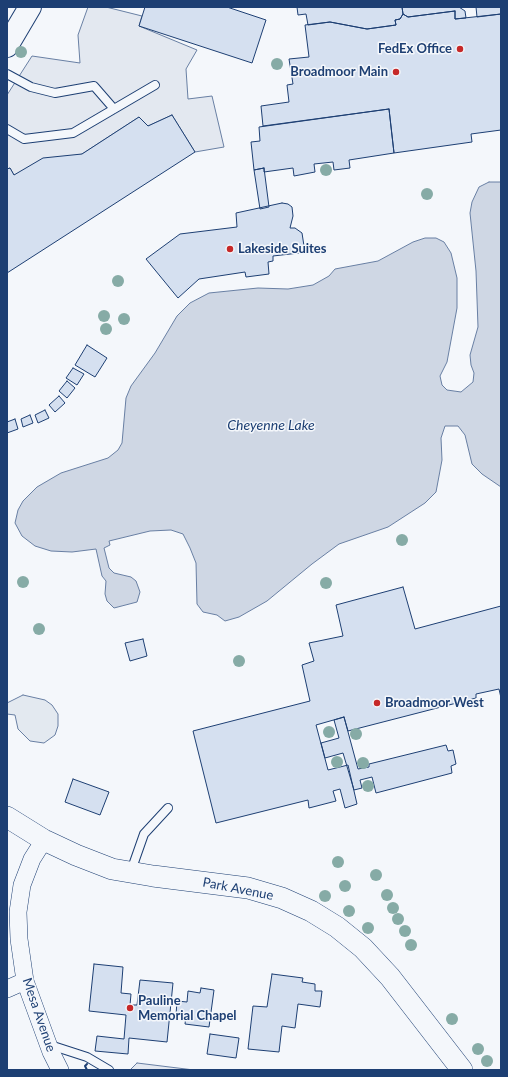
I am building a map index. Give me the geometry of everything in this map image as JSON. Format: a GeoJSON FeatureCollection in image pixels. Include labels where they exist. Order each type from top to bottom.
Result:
{"type":"FeatureCollection","features":[{"type":"Feature","properties":{"kind":"main road"},"geometry":{"type":"LineString","coordinates":[[7,46],[30,7]]}},
{"type":"Feature","properties":{"kind":"street"},"geometry":{"type":"LineString","coordinates":[[7,817],[44,840]]}},
{"type":"Feature","properties":{"kind":"street","name":"Park Avenue"},"geometry":{"type":"LineString","coordinates":[[44,840],[76,855],[112,869],[248,888],[282,898],[311,911],[337,927],[363,948],[390,977],[462,1070]]}},
{"type":"Feature","properties":{"kind":"street","name":"Mesa Avenue"},"geometry":{"type":"LineString","coordinates":[[44,840],[32,859],[22,885],[18,912],[19,939],[25,981],[48,1044],[60,1070]]}},
{"type":"Feature","properties":{"kind":"street"},"geometry":{"type":"LineString","coordinates":[[7,989],[25,981]]}},
{"type":"Feature","properties":{"kind":"lane"},"geometry":{"type":"LineString","coordinates":[[7,74],[31,87],[55,93],[94,86],[114,109]]}},
{"type":"Feature","properties":{"kind":"lane"},"geometry":{"type":"LineString","coordinates":[[7,129],[24,139],[73,133],[155,86]]}},
{"type":"Feature","properties":{"kind":"lane"},"geometry":{"type":"LineString","coordinates":[[130,872],[144,834],[168,808]]}},
{"type":"Feature","properties":{"kind":"lane"},"geometry":{"type":"LineString","coordinates":[[48,1044],[87,1057],[109,1070]]}},
{"type":"Feature","properties":{"kind":"shaded area"},"geometry":{"type":"Polygon","coordinates":[[[88,7],[106,7],[142,16],[139,26],[197,50],[186,69],[188,99],[212,96],[224,147],[195,152],[172,115],[148,126],[139,117],[82,154],[14,175],[10,168],[7,169],[7,95],[32,56],[80,63],[78,35],[88,7]]]}},
{"type":"Feature","properties":{"kind":"shaded area"},"geometry":{"type":"Polygon","coordinates":[[[23,695],[45,700],[52,705],[58,714],[58,726],[55,735],[44,743],[30,741],[18,729],[15,715],[7,714],[7,703],[23,695]]]}},
{"type":"Feature","properties":{"kind":"shaded area"},"geometry":{"type":"Polygon","coordinates":[[[137,1063],[194,1070],[130,1070],[137,1063]]]}},
{"type":"Feature","properties":{"kind":"water","name":"Cheyenne Lake"},"geometry":{"type":"Polygon","coordinates":[[[489,182],[501,182],[501,487],[482,474],[472,464],[465,435],[458,426],[445,426],[441,438],[442,460],[436,492],[425,503],[388,527],[339,544],[267,601],[239,617],[225,621],[217,615],[203,612],[197,604],[196,563],[183,534],[171,530],[150,531],[109,541],[110,545],[104,548],[109,568],[114,573],[131,577],[136,581],[140,592],[137,602],[114,608],[107,601],[105,594],[106,581],[102,576],[96,549],[72,552],[51,551],[35,546],[22,536],[15,523],[18,510],[23,501],[37,487],[61,473],[108,458],[118,450],[122,443],[126,398],[131,386],[155,353],[177,316],[190,303],[209,293],[258,288],[288,289],[313,285],[329,276],[335,269],[378,261],[413,242],[425,238],[436,238],[444,242],[451,253],[457,278],[457,308],[447,362],[440,376],[442,385],[447,390],[461,392],[473,382],[474,373],[470,355],[478,327],[476,271],[470,213],[472,202],[479,187],[489,182]]]}},
{"type":"Feature","properties":{"kind":"building"},"geometry":{"type":"Polygon","coordinates":[[[145,7],[227,7],[266,20],[252,63],[139,26],[145,7]]]}},
{"type":"Feature","properties":{"kind":"building"},"geometry":{"type":"Polygon","coordinates":[[[297,7],[402,7],[403,14],[400,19],[395,20],[396,25],[367,29],[330,22],[308,25],[306,14],[298,15],[297,7]]]}},
{"type":"Feature","properties":{"kind":"building"},"geometry":{"type":"Polygon","coordinates":[[[402,7],[459,7],[465,11],[466,18],[455,19],[455,11],[408,17],[403,14],[402,7]]]}},
{"type":"Feature","properties":{"kind":"building"},"geometry":{"type":"Polygon","coordinates":[[[476,7],[501,7],[501,14],[477,17],[476,7]]]}},
{"type":"Feature","properties":{"kind":"building","name":"Broadmoor Main"},"geometry":{"type":"Polygon","coordinates":[[[455,11],[455,19],[501,14],[501,130],[471,134],[472,142],[394,153],[389,109],[263,126],[261,106],[289,102],[287,85],[293,84],[289,59],[309,57],[305,25],[330,22],[367,29],[396,25],[395,20],[400,19],[403,14],[408,17],[455,11]]]}},
{"type":"Feature","properties":{"kind":"building"},"geometry":{"type":"Polygon","coordinates":[[[389,109],[394,153],[349,160],[350,168],[334,170],[333,162],[314,164],[315,172],[294,176],[293,168],[264,172],[264,168],[254,170],[251,142],[260,141],[259,127],[389,109]]]}},
{"type":"Feature","properties":{"kind":"building"},"geometry":{"type":"Polygon","coordinates":[[[172,115],[195,152],[7,273],[7,169],[10,168],[14,175],[43,158],[82,154],[139,117],[148,126],[172,115]]]}},
{"type":"Feature","properties":{"kind":"building"},"geometry":{"type":"Polygon","coordinates":[[[264,168],[269,207],[260,209],[254,170],[264,168]]]}},
{"type":"Feature","properties":{"kind":"building","name":"Lakeside Suites"},"geometry":{"type":"Polygon","coordinates":[[[282,203],[288,204],[292,207],[293,216],[290,228],[295,228],[302,233],[304,246],[299,253],[273,256],[273,261],[268,262],[269,274],[246,277],[245,272],[199,279],[178,298],[146,259],[180,234],[237,227],[236,213],[282,203]]]}},
{"type":"Feature","properties":{"kind":"building"},"geometry":{"type":"Polygon","coordinates":[[[87,345],[107,358],[95,377],[75,365],[87,345]]]}},
{"type":"Feature","properties":{"kind":"building"},"geometry":{"type":"Polygon","coordinates":[[[73,368],[84,374],[77,385],[66,378],[73,368]]]}},
{"type":"Feature","properties":{"kind":"building"},"geometry":{"type":"Polygon","coordinates":[[[67,381],[75,388],[67,398],[59,391],[67,381]]]}},
{"type":"Feature","properties":{"kind":"building"},"geometry":{"type":"Polygon","coordinates":[[[59,396],[65,403],[55,412],[49,405],[59,396]]]}},
{"type":"Feature","properties":{"kind":"building"},"geometry":{"type":"Polygon","coordinates":[[[45,410],[49,418],[38,423],[35,415],[45,410]]]}},
{"type":"Feature","properties":{"kind":"building"},"geometry":{"type":"Polygon","coordinates":[[[30,415],[33,423],[23,427],[21,419],[30,415]]]}},
{"type":"Feature","properties":{"kind":"building"},"geometry":{"type":"Polygon","coordinates":[[[15,419],[18,429],[7,433],[7,422],[15,419]]]}},
{"type":"Feature","properties":{"kind":"building","name":"Broadmoor West"},"geometry":{"type":"Polygon","coordinates":[[[403,587],[415,629],[501,606],[501,698],[499,689],[476,694],[476,698],[348,731],[344,717],[316,725],[328,770],[348,765],[357,804],[345,808],[340,789],[333,791],[336,801],[309,808],[308,800],[216,823],[193,731],[310,701],[302,665],[314,661],[309,643],[343,636],[336,605],[403,587]]]}},
{"type":"Feature","properties":{"kind":"building"},"geometry":{"type":"Polygon","coordinates":[[[143,639],[147,656],[130,661],[125,643],[143,639]]]}},
{"type":"Feature","properties":{"kind":"building"},"geometry":{"type":"Polygon","coordinates":[[[344,717],[358,769],[369,767],[369,764],[446,745],[448,751],[453,750],[456,764],[451,766],[452,773],[376,793],[372,777],[360,780],[362,788],[354,790],[343,753],[325,758],[321,743],[339,738],[334,720],[344,717]]]}},
{"type":"Feature","properties":{"kind":"building"},"geometry":{"type":"Polygon","coordinates":[[[73,779],[109,792],[100,815],[65,802],[73,779]]]}},
{"type":"Feature","properties":{"kind":"building","name":"Pauline Memorial Chapel"},"geometry":{"type":"Polygon","coordinates":[[[94,964],[123,967],[121,993],[131,994],[130,1005],[137,1005],[140,980],[173,983],[167,1042],[129,1038],[128,1054],[95,1051],[97,1036],[124,1039],[126,1015],[89,1011],[94,964]]]}},
{"type":"Feature","properties":{"kind":"building"},"geometry":{"type":"Polygon","coordinates":[[[272,974],[303,978],[302,982],[315,984],[315,991],[322,991],[320,1007],[298,1004],[295,1028],[282,1026],[279,1052],[248,1049],[253,1006],[267,1007],[272,974]]]}},
{"type":"Feature","properties":{"kind":"building"},"geometry":{"type":"Polygon","coordinates":[[[201,988],[214,990],[209,1027],[185,1024],[186,1016],[176,1015],[177,1001],[187,1002],[188,991],[200,993],[201,988]]]}},
{"type":"Feature","properties":{"kind":"building"},"geometry":{"type":"Polygon","coordinates":[[[210,1034],[239,1038],[236,1058],[207,1054],[210,1034]]]}},
{"type":"Feature","properties":{"kind":"wall"},"geometry":{"type":"LineString","coordinates":[[87,1064],[85,1066],[87,1070]]}},
{"type":"Feature","properties":{"kind":"place","name":"FedEx Office"},"geometry":{"type":"Point","coordinates":[460,49]}},
{"type":"Feature","properties":{"kind":"place","name":"Broadmoor Main"},"geometry":{"type":"Point","coordinates":[396,72]}},
{"type":"Feature","properties":{"kind":"place","name":"Lakeside Suites"},"geometry":{"type":"Point","coordinates":[230,249]}},
{"type":"Feature","properties":{"kind":"place","name":"Broadmoor West"},"geometry":{"type":"Point","coordinates":[377,703]}},
{"type":"Feature","properties":{"kind":"place","name":"Pauline Memorial Chapel"},"geometry":{"type":"Point","coordinates":[130,1008]}}]}
